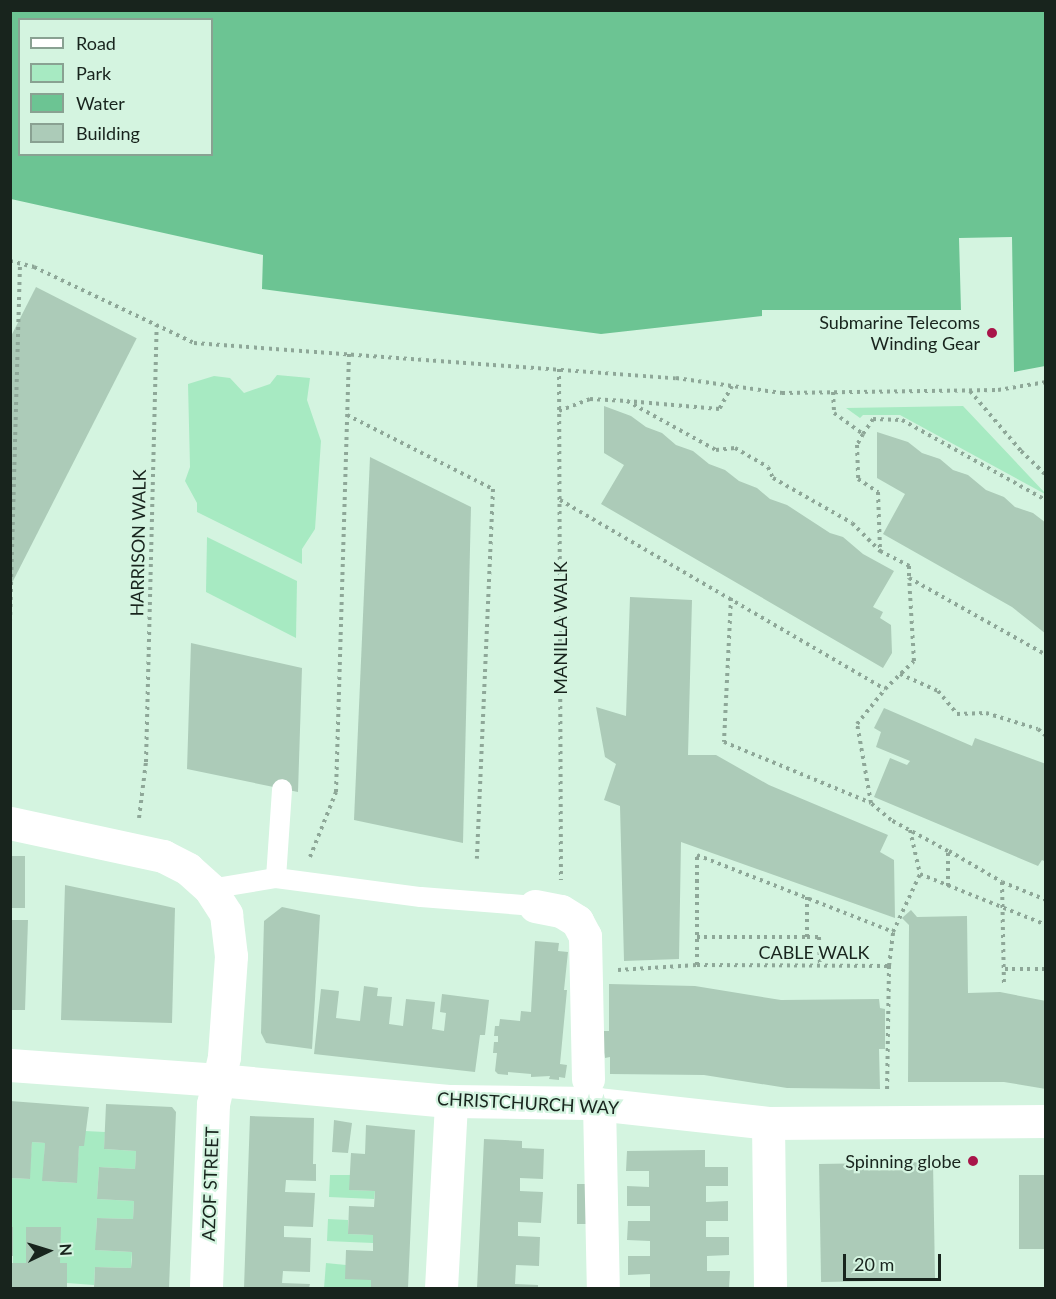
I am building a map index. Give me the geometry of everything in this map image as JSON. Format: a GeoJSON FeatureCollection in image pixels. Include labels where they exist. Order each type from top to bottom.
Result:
{"type":"FeatureCollection","features":[{"type":"Feature","properties":{"kind":"street","name":"AZOF STREET"},"geometry":{"type":"LineString","coordinates":[[10,823],[163,856],[188,869],[210,889],[226,914],[231,956],[225,1047],[213,1104],[206,1288]]}},
{"type":"Feature","properties":{"kind":"street"},"geometry":{"type":"LineString","coordinates":[[535,906],[561,911],[577,921],[585,936],[603,1288]]}},
{"type":"Feature","properties":{"kind":"street","name":"CHRISTCHURCH WAY"},"geometry":{"type":"LineString","coordinates":[[10,1065],[218,1080],[451,1101],[594,1091],[768,1123],[1046,1121]]}},
{"type":"Feature","properties":{"kind":"street"},"geometry":{"type":"LineString","coordinates":[[441,1288],[451,1101]]}},
{"type":"Feature","properties":{"kind":"street"},"geometry":{"type":"LineString","coordinates":[[768,1123],[770,1288]]}},
{"type":"Feature","properties":{"kind":"lane"},"geometry":{"type":"LineString","coordinates":[[276,878],[282,789]]}},
{"type":"Feature","properties":{"kind":"lane"},"geometry":{"type":"LineString","coordinates":[[210,889],[276,878],[421,897],[535,906]]}},
{"type":"Feature","properties":{"kind":"path"},"geometry":{"type":"LineString","coordinates":[[10,261],[34,267],[194,343],[676,378],[782,393],[998,390],[1046,382]]}},
{"type":"Feature","properties":{"kind":"path"},"geometry":{"type":"LineString","coordinates":[[10,622],[13,433],[20,263]]}},
{"type":"Feature","properties":{"kind":"path","name":"HARRISON WALK"},"geometry":{"type":"LineString","coordinates":[[139,818],[146,762],[157,325]]}},
{"type":"Feature","properties":{"kind":"path"},"geometry":{"type":"LineString","coordinates":[[309,864],[336,792],[349,353]]}},
{"type":"Feature","properties":{"kind":"path","name":"MANILLA WALK"},"geometry":{"type":"LineString","coordinates":[[559,369],[561,886]]}},
{"type":"Feature","properties":{"kind":"path"},"geometry":{"type":"LineString","coordinates":[[559,411],[590,399],[719,409],[732,386]]}},
{"type":"Feature","properties":{"kind":"path"},"geometry":{"type":"LineString","coordinates":[[970,391],[1021,451],[1046,475]]}},
{"type":"Feature","properties":{"kind":"path"},"geometry":{"type":"LineString","coordinates":[[833,392],[834,413],[863,434]]}},
{"type":"Feature","properties":{"kind":"path"},"geometry":{"type":"LineString","coordinates":[[627,401],[716,450],[735,448],[768,467],[773,478],[852,523],[880,551],[909,566],[914,662],[885,689],[857,724],[871,803]]}},
{"type":"Feature","properties":{"kind":"path"},"geometry":{"type":"LineString","coordinates":[[347,415],[493,489],[477,859]]}},
{"type":"Feature","properties":{"kind":"path"},"geometry":{"type":"LineString","coordinates":[[880,551],[878,492],[858,479],[857,445],[873,419],[902,420],[1046,500]]}},
{"type":"Feature","properties":{"kind":"path"},"geometry":{"type":"LineString","coordinates":[[559,500],[885,689]]}},
{"type":"Feature","properties":{"kind":"path"},"geometry":{"type":"LineString","coordinates":[[909,578],[1046,655]]}},
{"type":"Feature","properties":{"kind":"path"},"geometry":{"type":"LineString","coordinates":[[731,598],[724,742],[830,788],[871,803],[891,820],[1002,882],[1046,900]]}},
{"type":"Feature","properties":{"kind":"path"},"geometry":{"type":"LineString","coordinates":[[900,674],[938,691],[957,714],[986,713],[1038,729],[1046,736]]}},
{"type":"Feature","properties":{"kind":"path"},"geometry":{"type":"LineString","coordinates":[[889,966],[893,932],[920,874],[910,830]]}},
{"type":"Feature","properties":{"kind":"path"},"geometry":{"type":"LineString","coordinates":[[948,851],[948,886]]}},
{"type":"Feature","properties":{"kind":"path"},"geometry":{"type":"LineString","coordinates":[[697,965],[697,855],[893,932]]}},
{"type":"Feature","properties":{"kind":"path"},"geometry":{"type":"LineString","coordinates":[[920,874],[1046,925]]}},
{"type":"Feature","properties":{"kind":"path"},"geometry":{"type":"LineString","coordinates":[[1002,882],[1004,987]]}},
{"type":"Feature","properties":{"kind":"path"},"geometry":{"type":"LineString","coordinates":[[807,897],[807,937]]}},
{"type":"Feature","properties":{"kind":"path"},"geometry":{"type":"LineString","coordinates":[[697,937],[819,937],[820,966]]}},
{"type":"Feature","properties":{"kind":"path","name":"CABLE WALK"},"geometry":{"type":"LineString","coordinates":[[606,970],[697,965],[889,966],[887,1100]]}},
{"type":"Feature","properties":{"kind":"path"},"geometry":{"type":"LineString","coordinates":[[1005,969],[1046,969]]}},
{"type":"Feature","properties":{"kind":"green space"},"geometry":{"type":"Polygon","coordinates":[[[277,375],[310,378],[307,400],[321,441],[315,529],[302,549],[302,564],[197,512],[197,503],[185,481],[190,467],[188,384],[214,376],[230,378],[244,393],[270,384],[277,375]]]}},
{"type":"Feature","properties":{"kind":"green space"},"geometry":{"type":"Polygon","coordinates":[[[963,406],[1045,494],[900,415],[863,415],[860,418],[846,408],[963,406]]]}},
{"type":"Feature","properties":{"kind":"green space"},"geometry":{"type":"Polygon","coordinates":[[[207,537],[297,581],[296,638],[206,592],[207,537]]]}},
{"type":"Feature","properties":{"kind":"green space"},"geometry":{"type":"Polygon","coordinates":[[[85,1131],[105,1132],[104,1149],[136,1151],[135,1169],[99,1167],[97,1199],[134,1201],[133,1219],[97,1218],[96,1250],[132,1252],[131,1268],[95,1267],[94,1285],[67,1283],[60,1263],[60,1227],[26,1227],[26,1263],[13,1263],[13,1227],[10,1227],[10,1178],[29,1179],[32,1142],[45,1143],[43,1181],[76,1183],[79,1146],[85,1131]]]}},
{"type":"Feature","properties":{"kind":"green space"},"geometry":{"type":"Polygon","coordinates":[[[330,1175],[350,1175],[350,1190],[375,1191],[374,1199],[329,1197],[330,1175]]]}},
{"type":"Feature","properties":{"kind":"green space"},"geometry":{"type":"Polygon","coordinates":[[[328,1219],[348,1220],[348,1234],[373,1235],[373,1243],[327,1241],[328,1219]]]}},
{"type":"Feature","properties":{"kind":"green space"},"geometry":{"type":"Polygon","coordinates":[[[326,1263],[346,1265],[371,1280],[371,1288],[324,1288],[326,1263]]]}},
{"type":"Feature","properties":{"kind":"water"},"geometry":{"type":"Polygon","coordinates":[[[11,10],[1045,11],[1045,366],[1014,372],[1012,237],[959,238],[961,310],[762,310],[762,316],[601,334],[262,289],[263,255],[11,199],[11,10]]]}},
{"type":"Feature","properties":{"kind":"building"},"geometry":{"type":"Polygon","coordinates":[[[36,287],[137,338],[10,587],[10,338],[36,287]]]}},
{"type":"Feature","properties":{"kind":"building"},"geometry":{"type":"Polygon","coordinates":[[[604,406],[631,416],[646,427],[662,433],[676,445],[693,451],[709,464],[757,488],[770,499],[787,505],[830,533],[843,537],[863,554],[894,571],[873,607],[883,612],[880,618],[891,625],[892,653],[883,668],[601,504],[624,465],[604,453],[604,406]]]}},
{"type":"Feature","properties":{"kind":"building"},"geometry":{"type":"Polygon","coordinates":[[[877,432],[908,442],[922,453],[940,459],[953,470],[968,475],[986,490],[1004,497],[1015,507],[1033,513],[1046,523],[1046,634],[1012,607],[883,534],[905,494],[877,478],[877,432]]]}},
{"type":"Feature","properties":{"kind":"building"},"geometry":{"type":"Polygon","coordinates":[[[370,457],[471,507],[463,843],[354,820],[370,457]]]}},
{"type":"Feature","properties":{"kind":"building"},"geometry":{"type":"Polygon","coordinates":[[[630,597],[692,600],[688,755],[716,755],[769,785],[888,835],[880,852],[894,860],[895,918],[681,842],[679,959],[624,961],[620,806],[604,800],[616,764],[605,757],[596,707],[626,716],[630,597]]]}},
{"type":"Feature","properties":{"kind":"building"},"geometry":{"type":"Polygon","coordinates":[[[191,643],[302,668],[298,792],[187,769],[191,643]]]}},
{"type":"Feature","properties":{"kind":"building"},"geometry":{"type":"Polygon","coordinates":[[[884,708],[972,746],[975,738],[1046,764],[1046,862],[1042,860],[1038,866],[874,797],[890,758],[907,765],[910,761],[876,747],[881,732],[874,728],[884,708]]]}},
{"type":"Feature","properties":{"kind":"building"},"geometry":{"type":"Polygon","coordinates":[[[10,856],[25,856],[25,908],[10,908],[10,856]]]}},
{"type":"Feature","properties":{"kind":"building"},"geometry":{"type":"Polygon","coordinates":[[[65,885],[175,908],[172,1023],[61,1020],[65,885]]]}},
{"type":"Feature","properties":{"kind":"building"},"geometry":{"type":"Polygon","coordinates":[[[282,907],[320,915],[312,1049],[266,1043],[261,1033],[264,921],[282,907]]]}},
{"type":"Feature","properties":{"kind":"building"},"geometry":{"type":"Polygon","coordinates":[[[911,910],[917,917],[967,916],[968,993],[1000,992],[1046,1001],[1046,1089],[1004,1082],[908,1082],[909,925],[902,918],[911,910]]]}},
{"type":"Feature","properties":{"kind":"building"},"geometry":{"type":"Polygon","coordinates":[[[10,920],[28,920],[25,1010],[10,1010],[10,920]]]}},
{"type":"Feature","properties":{"kind":"building"},"geometry":{"type":"Polygon","coordinates":[[[535,941],[559,943],[558,951],[568,952],[560,1064],[567,1065],[565,1078],[559,1077],[559,1080],[549,1079],[550,1076],[531,1077],[531,1074],[508,1072],[508,1075],[498,1074],[495,1071],[497,1053],[493,1053],[494,1042],[498,1042],[498,1036],[494,1036],[495,1026],[499,1026],[500,1019],[520,1021],[521,1011],[531,1012],[535,941]]]}},
{"type":"Feature","properties":{"kind":"building"},"geometry":{"type":"Polygon","coordinates":[[[609,984],[695,986],[781,1000],[879,999],[880,1008],[885,1009],[885,1049],[879,1049],[880,1089],[787,1088],[704,1075],[610,1074],[610,1057],[605,1058],[600,1031],[609,1031],[609,984]]]}},
{"type":"Feature","properties":{"kind":"building"},"geometry":{"type":"Polygon","coordinates":[[[364,986],[378,988],[377,996],[392,997],[389,1024],[403,1026],[406,999],[435,1002],[432,1029],[444,1031],[446,1013],[440,1012],[442,994],[489,1000],[485,1035],[480,1035],[475,1072],[314,1054],[321,989],[339,991],[336,1018],[360,1021],[364,986]]]}},
{"type":"Feature","properties":{"kind":"building"},"geometry":{"type":"Polygon","coordinates":[[[10,1101],[89,1107],[84,1146],[79,1146],[77,1183],[42,1181],[45,1143],[32,1142],[30,1179],[10,1178],[10,1101]]]}},
{"type":"Feature","properties":{"kind":"building"},"geometry":{"type":"Polygon","coordinates":[[[106,1104],[172,1107],[176,1112],[169,1288],[94,1288],[95,1267],[131,1268],[132,1260],[132,1252],[95,1250],[97,1218],[133,1219],[134,1201],[97,1199],[99,1167],[135,1169],[136,1151],[104,1149],[106,1104]]]}},
{"type":"Feature","properties":{"kind":"building"},"geometry":{"type":"Polygon","coordinates":[[[250,1116],[314,1118],[313,1164],[316,1164],[316,1181],[286,1180],[285,1192],[315,1193],[313,1227],[284,1226],[284,1237],[311,1238],[310,1272],[283,1271],[282,1283],[310,1284],[309,1288],[244,1288],[250,1116]]]}},
{"type":"Feature","properties":{"kind":"building"},"geometry":{"type":"Polygon","coordinates":[[[334,1120],[352,1123],[348,1153],[332,1152],[334,1120]]]}},
{"type":"Feature","properties":{"kind":"building"},"geometry":{"type":"Polygon","coordinates":[[[366,1125],[415,1130],[408,1288],[371,1288],[371,1280],[345,1279],[346,1250],[373,1251],[373,1235],[348,1234],[349,1206],[374,1207],[375,1191],[349,1190],[351,1153],[365,1154],[366,1125]]]}},
{"type":"Feature","properties":{"kind":"building"},"geometry":{"type":"Polygon","coordinates":[[[484,1139],[522,1141],[522,1148],[544,1149],[543,1179],[520,1178],[520,1191],[543,1192],[541,1223],[518,1222],[518,1236],[540,1237],[539,1266],[516,1265],[515,1284],[538,1285],[538,1288],[477,1288],[484,1139]]]}},
{"type":"Feature","properties":{"kind":"building"},"geometry":{"type":"Polygon","coordinates":[[[705,1150],[705,1167],[728,1167],[728,1186],[706,1186],[706,1202],[728,1201],[728,1221],[706,1221],[706,1237],[729,1237],[729,1255],[707,1256],[707,1271],[730,1271],[729,1288],[650,1288],[650,1274],[628,1275],[628,1256],[650,1256],[650,1241],[627,1240],[628,1221],[650,1221],[650,1206],[627,1206],[627,1186],[649,1187],[649,1171],[626,1171],[627,1151],[705,1150]]]}},
{"type":"Feature","properties":{"kind":"building"},"geometry":{"type":"Polygon","coordinates":[[[933,1162],[935,1280],[821,1282],[819,1164],[933,1162]]]}},
{"type":"Feature","properties":{"kind":"building"},"geometry":{"type":"Polygon","coordinates":[[[1019,1175],[1046,1175],[1046,1249],[1019,1249],[1019,1175]]]}},
{"type":"Feature","properties":{"kind":"building"},"geometry":{"type":"Polygon","coordinates":[[[577,1184],[588,1184],[588,1224],[577,1224],[577,1184]]]}},
{"type":"Feature","properties":{"kind":"building"},"geometry":{"type":"Polygon","coordinates":[[[10,1227],[13,1227],[13,1256],[10,1256],[10,1227]]]}},
{"type":"Feature","properties":{"kind":"building"},"geometry":{"type":"Polygon","coordinates":[[[26,1227],[61,1227],[60,1263],[67,1263],[67,1288],[10,1288],[10,1263],[26,1263],[26,1227]]]}},
{"type":"Feature","properties":{"kind":"place","name":"Submarine Telecoms Winding Gear"},"geometry":{"type":"Point","coordinates":[992,333]}},
{"type":"Feature","properties":{"kind":"place","name":"Spinning globe"},"geometry":{"type":"Point","coordinates":[973,1161]}}]}
